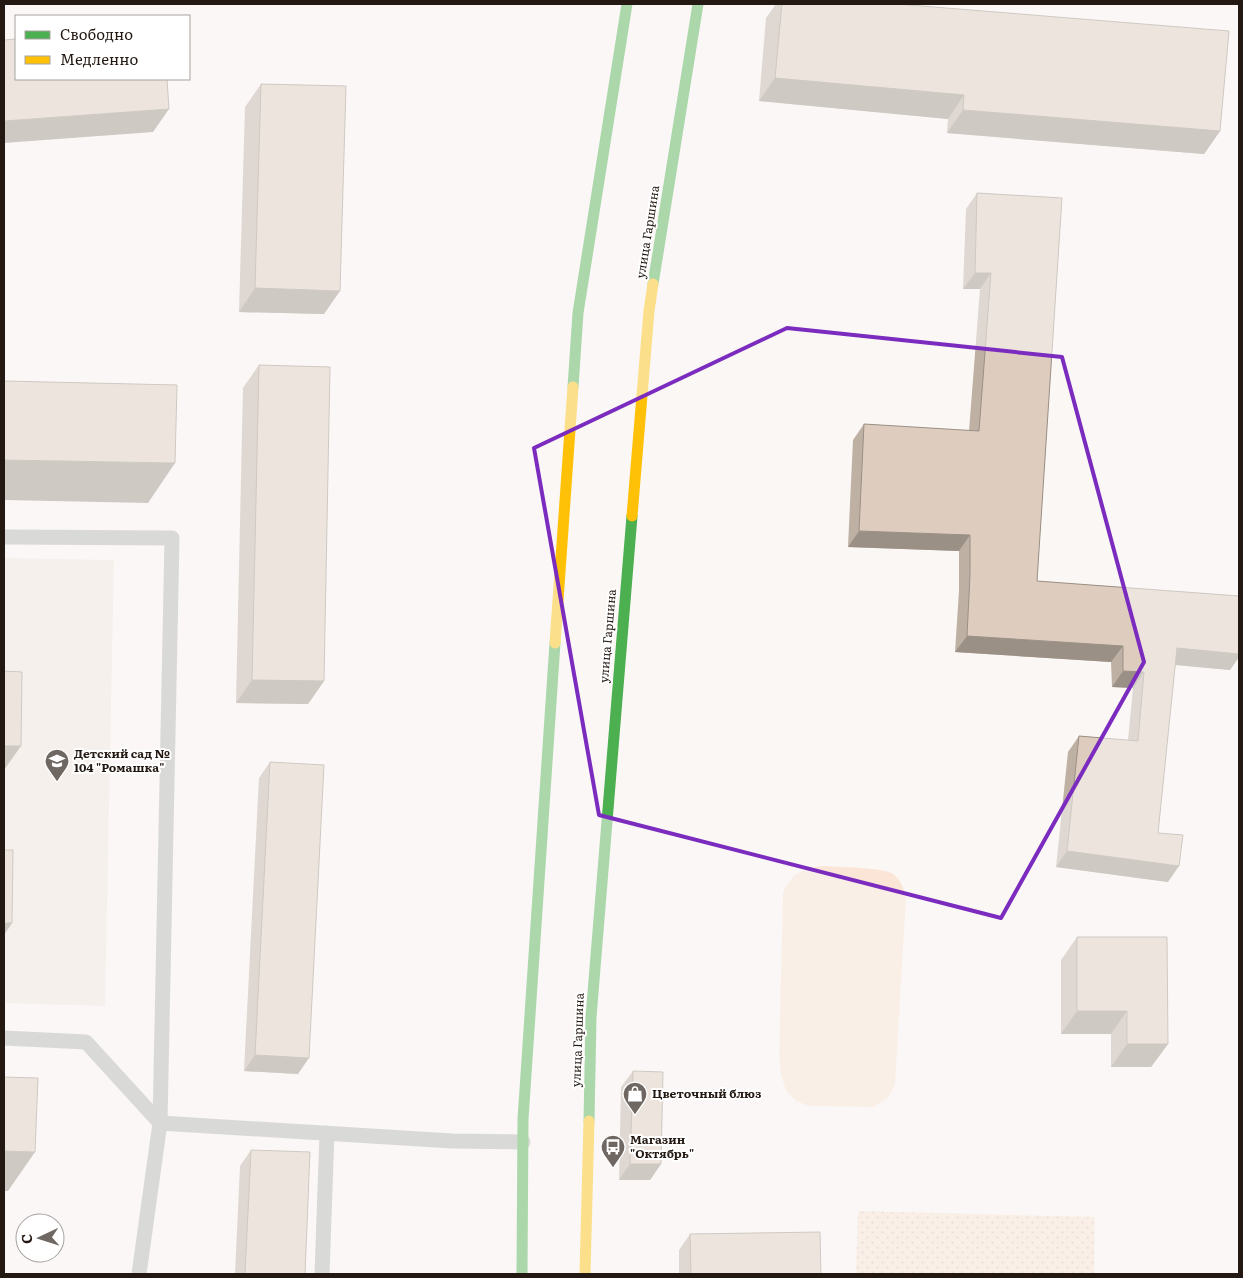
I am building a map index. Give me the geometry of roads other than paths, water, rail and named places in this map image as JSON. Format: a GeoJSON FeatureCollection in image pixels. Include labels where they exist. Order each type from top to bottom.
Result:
{"type":"FeatureCollection","features":[{"type":"Feature","properties":{"kind":"main road"},"geometry":{"type":"LineString","coordinates":[[522,1274],[523,1119],[578,313],[627,4]]}},
{"type":"Feature","properties":{"kind":"main road","name":"улица Гаршина"},"geometry":{"type":"LineString","coordinates":[[585,1274],[591,1017],[649,311],[698,4]]}},
{"type":"Feature","properties":{"kind":"lane"},"geometry":{"type":"LineString","coordinates":[[4,537],[172,538],[160,1123],[139,1274]]}},
{"type":"Feature","properties":{"kind":"lane"},"geometry":{"type":"LineString","coordinates":[[4,1038],[86,1042],[160,1123],[452,1141],[523,1142]]}},
{"type":"Feature","properties":{"kind":"lane"},"geometry":{"type":"LineString","coordinates":[[322,1274],[326,1133]]}},
{"type":"Feature","properties":{"kind":"place","name":"Детский сад № 104 \"Ромашка\""},"geometry":{"type":"Point","coordinates":[57,782]}},
{"type":"Feature","properties":{"kind":"place","name":"Цветочный блюз"},"geometry":{"type":"Point","coordinates":[635,1115]}},
{"type":"Feature","properties":{"kind":"place","name":"Магазин \"Октябрь\""},"geometry":{"type":"Point","coordinates":[613,1168]}}]}
